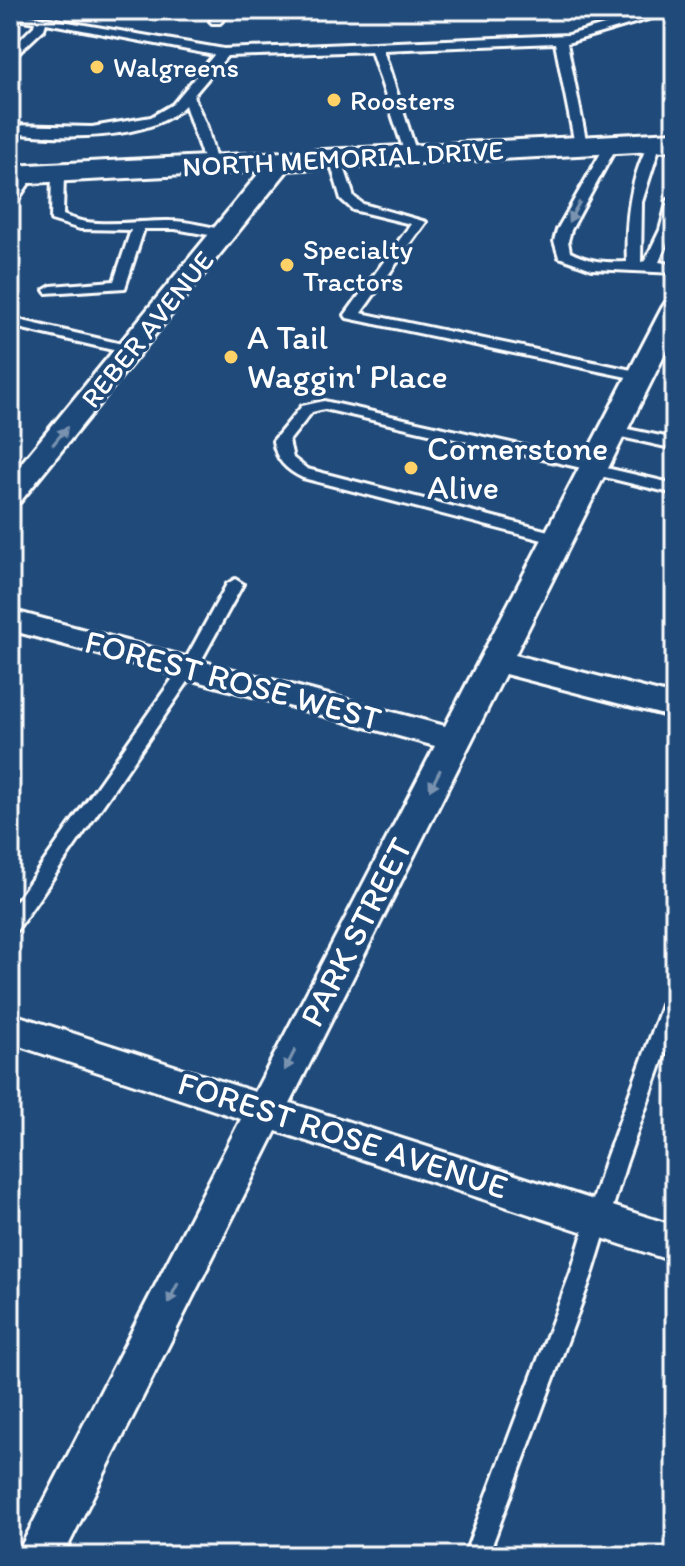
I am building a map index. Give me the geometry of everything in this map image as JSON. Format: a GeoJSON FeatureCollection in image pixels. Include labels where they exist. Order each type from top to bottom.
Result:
{"type":"FeatureCollection","features":[{"type":"Feature","properties":{"kind":"main road","name":"NORTH MEMORIAL DRIVE"},"geometry":{"type":"LineString","coordinates":[[33,173],[665,141]]}},
{"type":"Feature","properties":{"kind":"street","name":"REBER AVENUE"},"geometry":{"type":"LineString","coordinates":[[10,496],[226,234],[282,161]]}},
{"type":"Feature","properties":{"kind":"street","name":"PARK STREET"},"geometry":{"type":"LineString","coordinates":[[39,1556],[674,313]]}},
{"type":"Feature","properties":{"kind":"street","name":"FOREST ROSE WEST"},"geometry":{"type":"LineString","coordinates":[[10,620],[456,740]]}},
{"type":"Feature","properties":{"kind":"street"},"geometry":{"type":"LineString","coordinates":[[497,661],[675,707]]}},
{"type":"Feature","properties":{"kind":"street","name":"FOREST ROSE AVENUE"},"geometry":{"type":"LineString","coordinates":[[10,1028],[675,1244]]}},
{"type":"Feature","properties":{"kind":"lane"},"geometry":{"type":"LineString","coordinates":[[216,21],[227,10]]}},
{"type":"Feature","properties":{"kind":"lane"},"geometry":{"type":"LineString","coordinates":[[10,15],[224,53],[560,39],[631,24],[670,10]]}},
{"type":"Feature","properties":{"kind":"lane"},"geometry":{"type":"LineString","coordinates":[[10,57],[40,27],[41,19]]}},
{"type":"Feature","properties":{"kind":"lane"},"geometry":{"type":"LineString","coordinates":[[560,39],[581,145]]}},
{"type":"Feature","properties":{"kind":"lane"},"geometry":{"type":"LineString","coordinates":[[376,47],[411,154]]}},
{"type":"Feature","properties":{"kind":"lane"},"geometry":{"type":"LineString","coordinates":[[10,129],[131,129],[171,112],[210,63],[224,53]]}},
{"type":"Feature","properties":{"kind":"lane"},"geometry":{"type":"LineString","coordinates":[[186,93],[201,127],[211,164]]}},
{"type":"Feature","properties":{"kind":"lane"},"geometry":{"type":"LineString","coordinates":[[634,265],[632,230],[636,186],[665,141]]}},
{"type":"Feature","properties":{"kind":"lane"},"geometry":{"type":"LineString","coordinates":[[612,144],[564,230],[564,254],[589,267],[651,264],[675,269]]}},
{"type":"Feature","properties":{"kind":"lane"},"geometry":{"type":"LineString","coordinates":[[335,158],[348,199],[358,207],[419,222],[352,315],[641,376]]}},
{"type":"Feature","properties":{"kind":"lane"},"geometry":{"type":"LineString","coordinates":[[10,201],[33,173],[60,221],[181,226],[226,234]]}},
{"type":"Feature","properties":{"kind":"lane"},"geometry":{"type":"LineString","coordinates":[[651,264],[672,218],[675,200]]}},
{"type":"Feature","properties":{"kind":"lane"},"geometry":{"type":"LineString","coordinates":[[51,290],[120,285],[139,225]]}},
{"type":"Feature","properties":{"kind":"lane"},"geometry":{"type":"LineString","coordinates":[[10,322],[130,350]]}},
{"type":"Feature","properties":{"kind":"lane"},"geometry":{"type":"LineString","coordinates":[[558,539],[308,475],[292,468],[282,456],[281,441],[307,409],[324,405],[675,489]]}},
{"type":"Feature","properties":{"kind":"lane"},"geometry":{"type":"LineString","coordinates":[[613,431],[673,440]]}},
{"type":"Feature","properties":{"kind":"lane"},"geometry":{"type":"LineString","coordinates":[[10,925],[190,666],[235,584]]}},
{"type":"Feature","properties":{"kind":"lane"},"geometry":{"type":"LineString","coordinates":[[476,1556],[600,1220],[615,1164],[675,997]]}},
{"type":"Feature","properties":{"kind":"place","name":"Walgreens"},"geometry":{"type":"Point","coordinates":[97,67]}},
{"type":"Feature","properties":{"kind":"place","name":"Roosters"},"geometry":{"type":"Point","coordinates":[334,100]}},
{"type":"Feature","properties":{"kind":"place","name":"Specialty Tractors"},"geometry":{"type":"Point","coordinates":[287,265]}},
{"type":"Feature","properties":{"kind":"place","name":"A Tail Waggin' Place"},"geometry":{"type":"Point","coordinates":[231,357]}},
{"type":"Feature","properties":{"kind":"place","name":"Cornerstone Alive"},"geometry":{"type":"Point","coordinates":[411,468]}}]}
